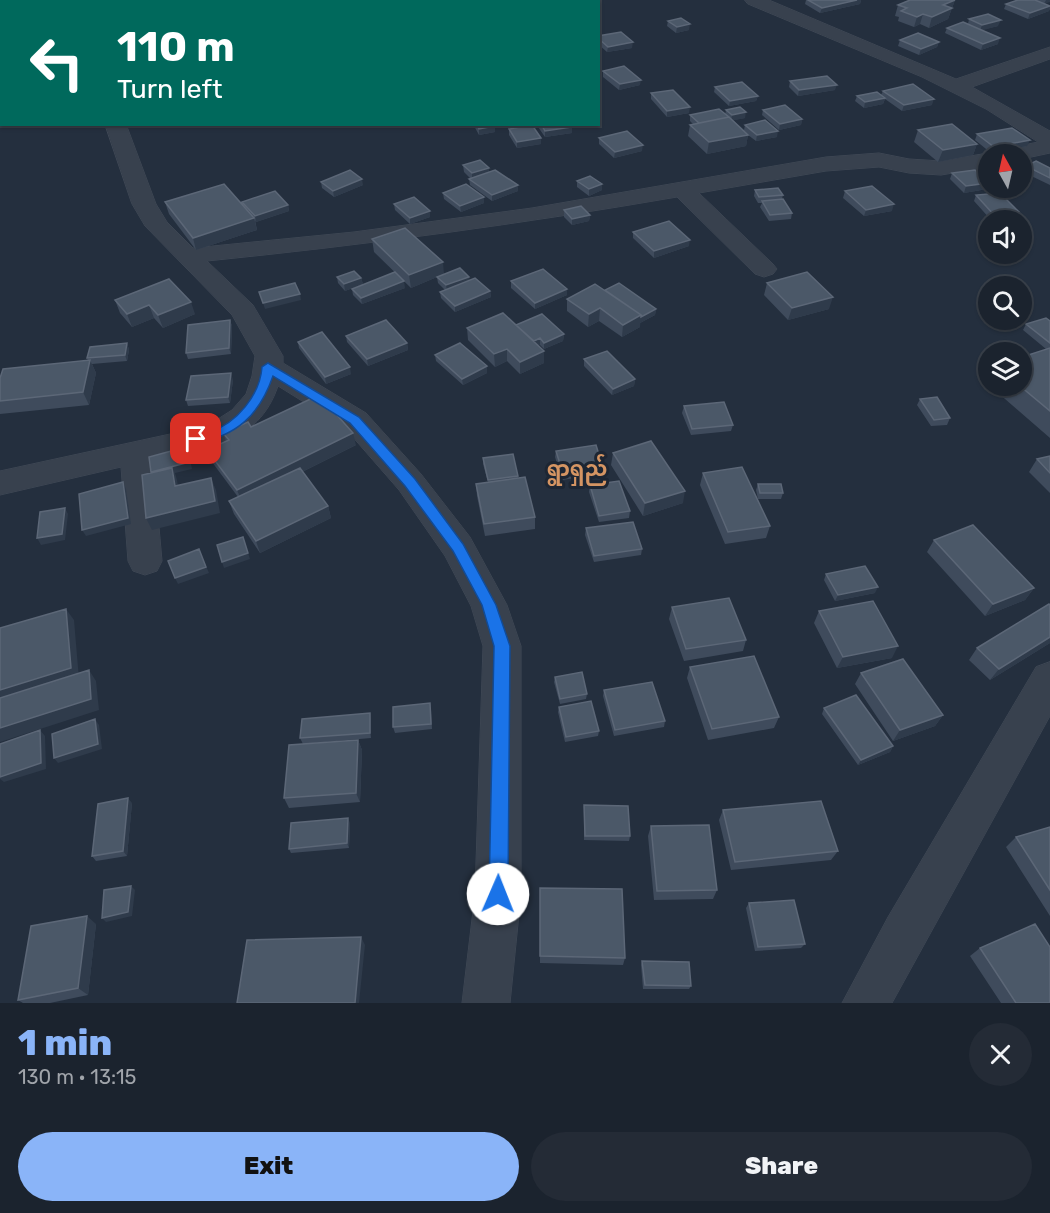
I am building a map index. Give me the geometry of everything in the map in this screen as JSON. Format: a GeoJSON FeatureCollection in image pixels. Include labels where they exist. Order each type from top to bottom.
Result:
{"type":"FeatureCollection","features":[{"type":"Feature","properties":{"kind":"street"},"geometry":{"type":"LineString","coordinates":[[754,0],[789,17],[883,53],[954,86],[993,105],[1050,140]]}},
{"type":"Feature","properties":{"kind":"street"},"geometry":{"type":"LineString","coordinates":[[954,86],[1050,53]]}},
{"type":"Feature","properties":{"kind":"street"},"geometry":{"type":"LineString","coordinates":[[0,483],[216,435],[243,417],[259,398],[267,376],[268,356],[243,311],[157,226],[144,204],[116,126]]}},
{"type":"Feature","properties":{"kind":"street"},"geometry":{"type":"LineString","coordinates":[[1032,150],[1050,146]]}},
{"type":"Feature","properties":{"kind":"street"},"geometry":{"type":"LineString","coordinates":[[186,256],[354,239],[532,215],[826,164],[879,159],[909,166],[941,168],[978,162]]}},
{"type":"Feature","properties":{"kind":"street"},"geometry":{"type":"LineString","coordinates":[[681,188],[764,269]]}},
{"type":"Feature","properties":{"kind":"street"},"geometry":{"type":"LineString","coordinates":[[268,367],[355,420],[410,482],[458,548],[489,605],[502,646],[498,894],[486,1003]]}},
{"type":"Feature","properties":{"kind":"street"},"geometry":{"type":"LineString","coordinates":[[136,452],[145,561]]}},
{"type":"Feature","properties":{"kind":"street"},"geometry":{"type":"LineString","coordinates":[[866,1003],[1050,679]]}},
{"type":"Feature","properties":{"kind":"building"},"geometry":{"type":"Polygon","coordinates":[[[808,0],[857,0],[822,8],[808,0]]]}},
{"type":"Feature","properties":{"kind":"building"},"geometry":{"type":"Polygon","coordinates":[[[910,0],[955,0],[943,5],[952,8],[932,17],[923,14],[917,17],[901,11],[907,8],[898,5],[910,0]]]}},
{"type":"Feature","properties":{"kind":"building"},"geometry":{"type":"Polygon","coordinates":[[[1018,0],[1035,0],[1050,6],[1030,13],[1006,4],[1018,0]]]}},
{"type":"Feature","properties":{"kind":"building"},"geometry":{"type":"Polygon","coordinates":[[[988,14],[1001,20],[982,25],[969,19],[988,14]]]}},
{"type":"Feature","properties":{"kind":"building"},"geometry":{"type":"Polygon","coordinates":[[[681,18],[690,24],[677,27],[668,21],[681,18]]]}},
{"type":"Feature","properties":{"kind":"building"},"geometry":{"type":"Polygon","coordinates":[[[963,22],[1000,38],[983,44],[947,28],[963,22]]]}},
{"type":"Feature","properties":{"kind":"building"},"geometry":{"type":"Polygon","coordinates":[[[621,32],[633,42],[608,47],[600,40],[600,36],[621,32]]]}},
{"type":"Feature","properties":{"kind":"building"},"geometry":{"type":"Polygon","coordinates":[[[918,33],[939,42],[921,49],[900,40],[918,33]]]}},
{"type":"Feature","properties":{"kind":"building"},"geometry":{"type":"Polygon","coordinates":[[[624,66],[641,80],[620,84],[603,71],[624,66]]]}},
{"type":"Feature","properties":{"kind":"building"},"geometry":{"type":"Polygon","coordinates":[[[827,76],[837,85],[799,90],[790,81],[827,76]]]}},
{"type":"Feature","properties":{"kind":"building"},"geometry":{"type":"Polygon","coordinates":[[[742,82],[758,96],[730,101],[715,87],[742,82]]]}},
{"type":"Feature","properties":{"kind":"building"},"geometry":{"type":"Polygon","coordinates":[[[913,84],[934,99],[904,105],[883,91],[913,84]]]}},
{"type":"Feature","properties":{"kind":"building"},"geometry":{"type":"Polygon","coordinates":[[[673,90],[690,107],[667,111],[651,93],[673,90]]]}},
{"type":"Feature","properties":{"kind":"building"},"geometry":{"type":"Polygon","coordinates":[[[877,92],[885,98],[865,102],[857,96],[877,92]]]}},
{"type":"Feature","properties":{"kind":"building"},"geometry":{"type":"Polygon","coordinates":[[[785,105],[802,119],[780,124],[763,110],[785,105]]]}},
{"type":"Feature","properties":{"kind":"building"},"geometry":{"type":"Polygon","coordinates":[[[740,107],[746,112],[732,115],[726,110],[740,107]]]}},
{"type":"Feature","properties":{"kind":"building"},"geometry":{"type":"Polygon","coordinates":[[[719,109],[729,117],[699,123],[690,115],[719,109]]]}},
{"type":"Feature","properties":{"kind":"building"},"geometry":{"type":"Polygon","coordinates":[[[729,117],[748,135],[709,142],[690,125],[729,117]]]}},
{"type":"Feature","properties":{"kind":"building"},"geometry":{"type":"Polygon","coordinates":[[[765,120],[778,131],[757,135],[745,125],[765,120]]]}},
{"type":"Feature","properties":{"kind":"building"},"geometry":{"type":"Polygon","coordinates":[[[952,124],[977,144],[943,150],[918,130],[952,124]]]}},
{"type":"Feature","properties":{"kind":"building"},"geometry":{"type":"Polygon","coordinates":[[[477,126],[495,126],[479,129],[477,126]]]}},
{"type":"Feature","properties":{"kind":"building"},"geometry":{"type":"Polygon","coordinates":[[[533,126],[541,138],[517,142],[509,129],[533,126]]]}},
{"type":"Feature","properties":{"kind":"building"},"geometry":{"type":"Polygon","coordinates":[[[542,126],[572,127],[545,131],[542,126]]]}},
{"type":"Feature","properties":{"kind":"building"},"geometry":{"type":"Polygon","coordinates":[[[1012,128],[1030,140],[1009,144],[990,144],[977,134],[1012,128]]]}},
{"type":"Feature","properties":{"kind":"building"},"geometry":{"type":"Polygon","coordinates":[[[627,131],[643,145],[615,152],[599,138],[627,131]]]}},
{"type":"Feature","properties":{"kind":"building"},"geometry":{"type":"Polygon","coordinates":[[[480,160],[489,168],[472,173],[463,165],[480,160]]]}},
{"type":"Feature","properties":{"kind":"building"},"geometry":{"type":"Polygon","coordinates":[[[1036,161],[1050,168],[1050,178],[1032,169],[1032,163],[1036,161]]]}},
{"type":"Feature","properties":{"kind":"building"},"geometry":{"type":"Polygon","coordinates":[[[350,170],[362,179],[333,191],[321,182],[350,170]]]}},
{"type":"Feature","properties":{"kind":"building"},"geometry":{"type":"Polygon","coordinates":[[[495,170],[518,185],[492,195],[469,179],[495,170]]]}},
{"type":"Feature","properties":{"kind":"building"},"geometry":{"type":"Polygon","coordinates":[[[975,170],[978,173],[978,184],[966,186],[952,173],[975,170]]]}},
{"type":"Feature","properties":{"kind":"building"},"geometry":{"type":"Polygon","coordinates":[[[590,176],[602,184],[589,189],[577,181],[590,176]]]}},
{"type":"Feature","properties":{"kind":"building"},"geometry":{"type":"Polygon","coordinates":[[[224,184],[254,218],[193,238],[165,202],[224,184]]]}},
{"type":"Feature","properties":{"kind":"building"},"geometry":{"type":"Polygon","coordinates":[[[466,184],[484,197],[460,206],[443,193],[466,184]]]}},
{"type":"Feature","properties":{"kind":"building"},"geometry":{"type":"Polygon","coordinates":[[[872,186],[894,204],[866,210],[845,191],[872,186]]]}},
{"type":"Feature","properties":{"kind":"building"},"geometry":{"type":"Polygon","coordinates":[[[778,188],[783,195],[759,197],[755,190],[778,188]]]}},
{"type":"Feature","properties":{"kind":"building"},"geometry":{"type":"Polygon","coordinates":[[[275,191],[288,205],[255,216],[242,202],[275,191]]]}},
{"type":"Feature","properties":{"kind":"building"},"geometry":{"type":"Polygon","coordinates":[[[414,197],[430,211],[410,218],[394,204],[414,197]]]}},
{"type":"Feature","properties":{"kind":"building"},"geometry":{"type":"Polygon","coordinates":[[[979,198],[1005,198],[1017,210],[990,210],[979,198]]]}},
{"type":"Feature","properties":{"kind":"building"},"geometry":{"type":"Polygon","coordinates":[[[783,199],[792,213],[770,215],[762,201],[783,199]]]}},
{"type":"Feature","properties":{"kind":"building"},"geometry":{"type":"Polygon","coordinates":[[[581,206],[590,215],[572,219],[564,210],[581,206]]]}},
{"type":"Feature","properties":{"kind":"building"},"geometry":{"type":"Polygon","coordinates":[[[669,221],[690,240],[654,251],[633,232],[669,221]]]}},
{"type":"Feature","properties":{"kind":"building"},"geometry":{"type":"Polygon","coordinates":[[[405,228],[443,262],[409,275],[372,239],[405,228]]]}},
{"type":"Feature","properties":{"kind":"building"},"geometry":{"type":"Polygon","coordinates":[[[460,268],[469,277],[446,285],[437,277],[460,268]]]}},
{"type":"Feature","properties":{"kind":"building"},"geometry":{"type":"Polygon","coordinates":[[[543,269],[567,289],[535,303],[511,281],[543,269]]]}},
{"type":"Feature","properties":{"kind":"building"},"geometry":{"type":"Polygon","coordinates":[[[354,271],[361,278],[344,284],[337,277],[354,271]]]}},
{"type":"Feature","properties":{"kind":"building"},"geometry":{"type":"Polygon","coordinates":[[[395,272],[404,281],[361,298],[352,289],[395,272]]]}},
{"type":"Feature","properties":{"kind":"building"},"geometry":{"type":"Polygon","coordinates":[[[807,272],[833,297],[792,308],[767,283],[807,272]]]}},
{"type":"Feature","properties":{"kind":"building"},"geometry":{"type":"Polygon","coordinates":[[[475,278],[490,291],[455,306],[440,292],[475,278]]]}},
{"type":"Feature","properties":{"kind":"building"},"geometry":{"type":"Polygon","coordinates":[[[169,279],[191,302],[158,315],[149,305],[127,314],[115,300],[169,279]]]}},
{"type":"Feature","properties":{"kind":"building"},"geometry":{"type":"Polygon","coordinates":[[[295,283],[300,294],[263,303],[259,292],[295,283]]]}},
{"type":"Feature","properties":{"kind":"building"},"geometry":{"type":"Polygon","coordinates":[[[619,283],[656,309],[641,317],[605,290],[619,283]]]}},
{"type":"Feature","properties":{"kind":"building"},"geometry":{"type":"Polygon","coordinates":[[[595,284],[641,315],[623,325],[600,308],[589,314],[567,299],[595,284]]]}},
{"type":"Feature","properties":{"kind":"building"},"geometry":{"type":"Polygon","coordinates":[[[503,313],[544,351],[520,362],[507,349],[494,354],[467,328],[503,313]]]}},
{"type":"Feature","properties":{"kind":"building"},"geometry":{"type":"Polygon","coordinates":[[[542,314],[564,334],[544,343],[540,338],[534,341],[516,325],[542,314]]]}},
{"type":"Feature","properties":{"kind":"building"},"geometry":{"type":"Polygon","coordinates":[[[1046,318],[1050,321],[1050,343],[1032,329],[1032,322],[1046,318]]]}},
{"type":"Feature","properties":{"kind":"building"},"geometry":{"type":"Polygon","coordinates":[[[230,320],[229,348],[186,353],[188,325],[230,320]]]}},
{"type":"Feature","properties":{"kind":"building"},"geometry":{"type":"Polygon","coordinates":[[[386,320],[407,343],[367,359],[346,336],[386,320]]]}},
{"type":"Feature","properties":{"kind":"building"},"geometry":{"type":"Polygon","coordinates":[[[322,332],[350,367],[325,377],[298,342],[322,332]]]}},
{"type":"Feature","properties":{"kind":"building"},"geometry":{"type":"Polygon","coordinates":[[[127,343],[125,355],[87,358],[90,347],[127,343]]]}},
{"type":"Feature","properties":{"kind":"building"},"geometry":{"type":"Polygon","coordinates":[[[460,343],[487,366],[462,379],[435,355],[460,343]]]}},
{"type":"Feature","properties":{"kind":"building"},"geometry":{"type":"Polygon","coordinates":[[[1050,348],[1050,411],[1032,396],[1032,354],[1050,348]]]}},
{"type":"Feature","properties":{"kind":"building"},"geometry":{"type":"Polygon","coordinates":[[[607,351],[635,379],[613,389],[584,359],[607,351]]]}},
{"type":"Feature","properties":{"kind":"building"},"geometry":{"type":"Polygon","coordinates":[[[90,360],[83,392],[0,401],[0,378],[3,369],[90,360]]]}},
{"type":"Feature","properties":{"kind":"building"},"geometry":{"type":"Polygon","coordinates":[[[231,373],[228,397],[186,400],[191,376],[231,373]]]}},
{"type":"Feature","properties":{"kind":"building"},"geometry":{"type":"Polygon","coordinates":[[[319,395],[353,433],[237,490],[207,450],[229,440],[223,433],[248,422],[251,427],[319,395]]]}},
{"type":"Feature","properties":{"kind":"building"},"geometry":{"type":"Polygon","coordinates":[[[937,397],[950,418],[934,420],[920,399],[937,397]]]}},
{"type":"Feature","properties":{"kind":"building"},"geometry":{"type":"Polygon","coordinates":[[[724,402],[733,425],[692,429],[684,406],[724,402]]]}},
{"type":"Feature","properties":{"kind":"building"},"geometry":{"type":"Polygon","coordinates":[[[651,441],[685,491],[645,503],[613,453],[651,441]]]}},
{"type":"Feature","properties":{"kind":"building"},"geometry":{"type":"Polygon","coordinates":[[[596,445],[603,468],[563,474],[556,451],[596,445]]]}},
{"type":"Feature","properties":{"kind":"building"},"geometry":{"type":"Polygon","coordinates":[[[186,447],[190,462],[151,472],[149,457],[186,447]]]}},
{"type":"Feature","properties":{"kind":"building"},"geometry":{"type":"Polygon","coordinates":[[[513,454],[518,476],[488,480],[483,458],[513,454]]]}},
{"type":"Feature","properties":{"kind":"building"},"geometry":{"type":"Polygon","coordinates":[[[1050,456],[1050,473],[1037,459],[1050,456]]]}},
{"type":"Feature","properties":{"kind":"building"},"geometry":{"type":"Polygon","coordinates":[[[742,467],[770,526],[728,532],[703,473],[742,467]]]}},
{"type":"Feature","properties":{"kind":"building"},"geometry":{"type":"Polygon","coordinates":[[[172,468],[175,486],[211,478],[215,501],[146,518],[142,475],[172,468]]]}},
{"type":"Feature","properties":{"kind":"building"},"geometry":{"type":"Polygon","coordinates":[[[300,468],[328,506],[256,541],[229,501],[300,468]]]}},
{"type":"Feature","properties":{"kind":"building"},"geometry":{"type":"Polygon","coordinates":[[[525,477],[535,517],[484,524],[476,484],[525,477]]]}},
{"type":"Feature","properties":{"kind":"building"},"geometry":{"type":"Polygon","coordinates":[[[619,481],[630,511],[599,516],[590,485],[619,481]]]}},
{"type":"Feature","properties":{"kind":"building"},"geometry":{"type":"Polygon","coordinates":[[[123,482],[128,518],[82,530],[79,494],[123,482]]]}},
{"type":"Feature","properties":{"kind":"building"},"geometry":{"type":"Polygon","coordinates":[[[758,484],[781,484],[783,493],[760,493],[758,484]]]}},
{"type":"Feature","properties":{"kind":"building"},"geometry":{"type":"Polygon","coordinates":[[[65,508],[62,534],[37,538],[40,512],[65,508]]]}},
{"type":"Feature","properties":{"kind":"building"},"geometry":{"type":"Polygon","coordinates":[[[633,522],[642,549],[594,556],[586,528],[633,522]]]}},
{"type":"Feature","properties":{"kind":"building"},"geometry":{"type":"Polygon","coordinates":[[[973,525],[1034,588],[993,604],[934,540],[973,525]]]}},
{"type":"Feature","properties":{"kind":"building"},"geometry":{"type":"Polygon","coordinates":[[[243,537],[248,553],[222,562],[217,545],[243,537]]]}},
{"type":"Feature","properties":{"kind":"building"},"geometry":{"type":"Polygon","coordinates":[[[199,549],[206,567],[175,578],[168,561],[199,549]]]}},
{"type":"Feature","properties":{"kind":"building"},"geometry":{"type":"Polygon","coordinates":[[[865,566],[878,587],[838,595],[826,574],[865,566]]]}},
{"type":"Feature","properties":{"kind":"building"},"geometry":{"type":"Polygon","coordinates":[[[729,598],[746,640],[686,649],[672,607],[729,598]]]}},
{"type":"Feature","properties":{"kind":"building"},"geometry":{"type":"Polygon","coordinates":[[[873,601],[898,646],[843,657],[819,611],[873,601]]]}},
{"type":"Feature","properties":{"kind":"building"},"geometry":{"type":"Polygon","coordinates":[[[1049,604],[1050,637],[999,669],[977,648],[1049,604]]]}},
{"type":"Feature","properties":{"kind":"building"},"geometry":{"type":"Polygon","coordinates":[[[66,609],[71,668],[0,690],[0,628],[66,609]]]}},
{"type":"Feature","properties":{"kind":"building"},"geometry":{"type":"Polygon","coordinates":[[[754,656],[779,717],[712,729],[690,667],[754,656]]]}},
{"type":"Feature","properties":{"kind":"building"},"geometry":{"type":"Polygon","coordinates":[[[903,659],[943,715],[900,730],[861,673],[903,659]]]}},
{"type":"Feature","properties":{"kind":"building"},"geometry":{"type":"Polygon","coordinates":[[[89,670],[91,699],[0,728],[0,698],[89,670]]]}},
{"type":"Feature","properties":{"kind":"building"},"geometry":{"type":"Polygon","coordinates":[[[582,672],[587,694],[560,699],[555,677],[582,672]]]}},
{"type":"Feature","properties":{"kind":"building"},"geometry":{"type":"Polygon","coordinates":[[[652,682],[665,721],[615,730],[604,690],[652,682]]]}},
{"type":"Feature","properties":{"kind":"building"},"geometry":{"type":"Polygon","coordinates":[[[856,695],[893,746],[861,760],[824,708],[856,695]]]}},
{"type":"Feature","properties":{"kind":"building"},"geometry":{"type":"Polygon","coordinates":[[[591,701],[599,731],[566,737],[559,707],[591,701]]]}},
{"type":"Feature","properties":{"kind":"building"},"geometry":{"type":"Polygon","coordinates":[[[430,703],[431,724],[393,727],[393,707],[430,703]]]}},
{"type":"Feature","properties":{"kind":"building"},"geometry":{"type":"Polygon","coordinates":[[[370,713],[370,733],[300,738],[302,719],[370,713]]]}},
{"type":"Feature","properties":{"kind":"building"},"geometry":{"type":"Polygon","coordinates":[[[95,719],[98,744],[54,758],[52,734],[95,719]]]}},
{"type":"Feature","properties":{"kind":"building"},"geometry":{"type":"Polygon","coordinates":[[[40,730],[41,763],[0,777],[0,744],[40,730]]]}},
{"type":"Feature","properties":{"kind":"building"},"geometry":{"type":"Polygon","coordinates":[[[358,740],[356,793],[284,798],[289,745],[358,740]]]}},
{"type":"Feature","properties":{"kind":"building"},"geometry":{"type":"Polygon","coordinates":[[[128,798],[123,851],[92,856],[98,804],[128,798]]]}},
{"type":"Feature","properties":{"kind":"building"},"geometry":{"type":"Polygon","coordinates":[[[821,801],[838,851],[735,862],[723,810],[821,801]]]}},
{"type":"Feature","properties":{"kind":"building"},"geometry":{"type":"Polygon","coordinates":[[[584,805],[628,806],[630,836],[585,836],[584,805]]]}},
{"type":"Feature","properties":{"kind":"building"},"geometry":{"type":"Polygon","coordinates":[[[348,818],[347,843],[289,849],[291,823],[348,818]]]}},
{"type":"Feature","properties":{"kind":"building"},"geometry":{"type":"Polygon","coordinates":[[[709,825],[717,890],[657,891],[651,826],[709,825]]]}},
{"type":"Feature","properties":{"kind":"building"},"geometry":{"type":"Polygon","coordinates":[[[1050,827],[1050,890],[1016,837],[1050,827]]]}},
{"type":"Feature","properties":{"kind":"building"},"geometry":{"type":"Polygon","coordinates":[[[131,886],[128,912],[102,918],[104,890],[131,886]]]}},
{"type":"Feature","properties":{"kind":"building"},"geometry":{"type":"Polygon","coordinates":[[[540,888],[622,889],[625,958],[540,956],[540,888]]]}},
{"type":"Feature","properties":{"kind":"building"},"geometry":{"type":"Polygon","coordinates":[[[794,900],[805,944],[758,947],[749,903],[794,900]]]}},
{"type":"Feature","properties":{"kind":"building"},"geometry":{"type":"Polygon","coordinates":[[[87,916],[78,988],[18,1000],[31,926],[87,916]]]}},
{"type":"Feature","properties":{"kind":"building"},"geometry":{"type":"Polygon","coordinates":[[[1035,924],[1050,947],[1050,1003],[1016,1003],[980,948],[1035,924]]]}},
{"type":"Feature","properties":{"kind":"building"},"geometry":{"type":"Polygon","coordinates":[[[361,937],[355,1003],[237,1003],[247,940],[361,937]]]}},
{"type":"Feature","properties":{"kind":"building"},"geometry":{"type":"Polygon","coordinates":[[[642,961],[689,962],[691,986],[645,985],[642,961]]]}},
{"type":"Feature","properties":{"kind":"district","name":"ရွာရှည်"},"geometry":{"type":"Point","coordinates":[577,468]}},
{"type":"Feature","properties":{"kind":"route"},"geometry":{"type":"LineString","coordinates":[[196,439],[216,435],[243,417],[259,398],[268,367],[355,420],[410,482],[458,548],[489,605],[502,646],[498,894]]}}]}
